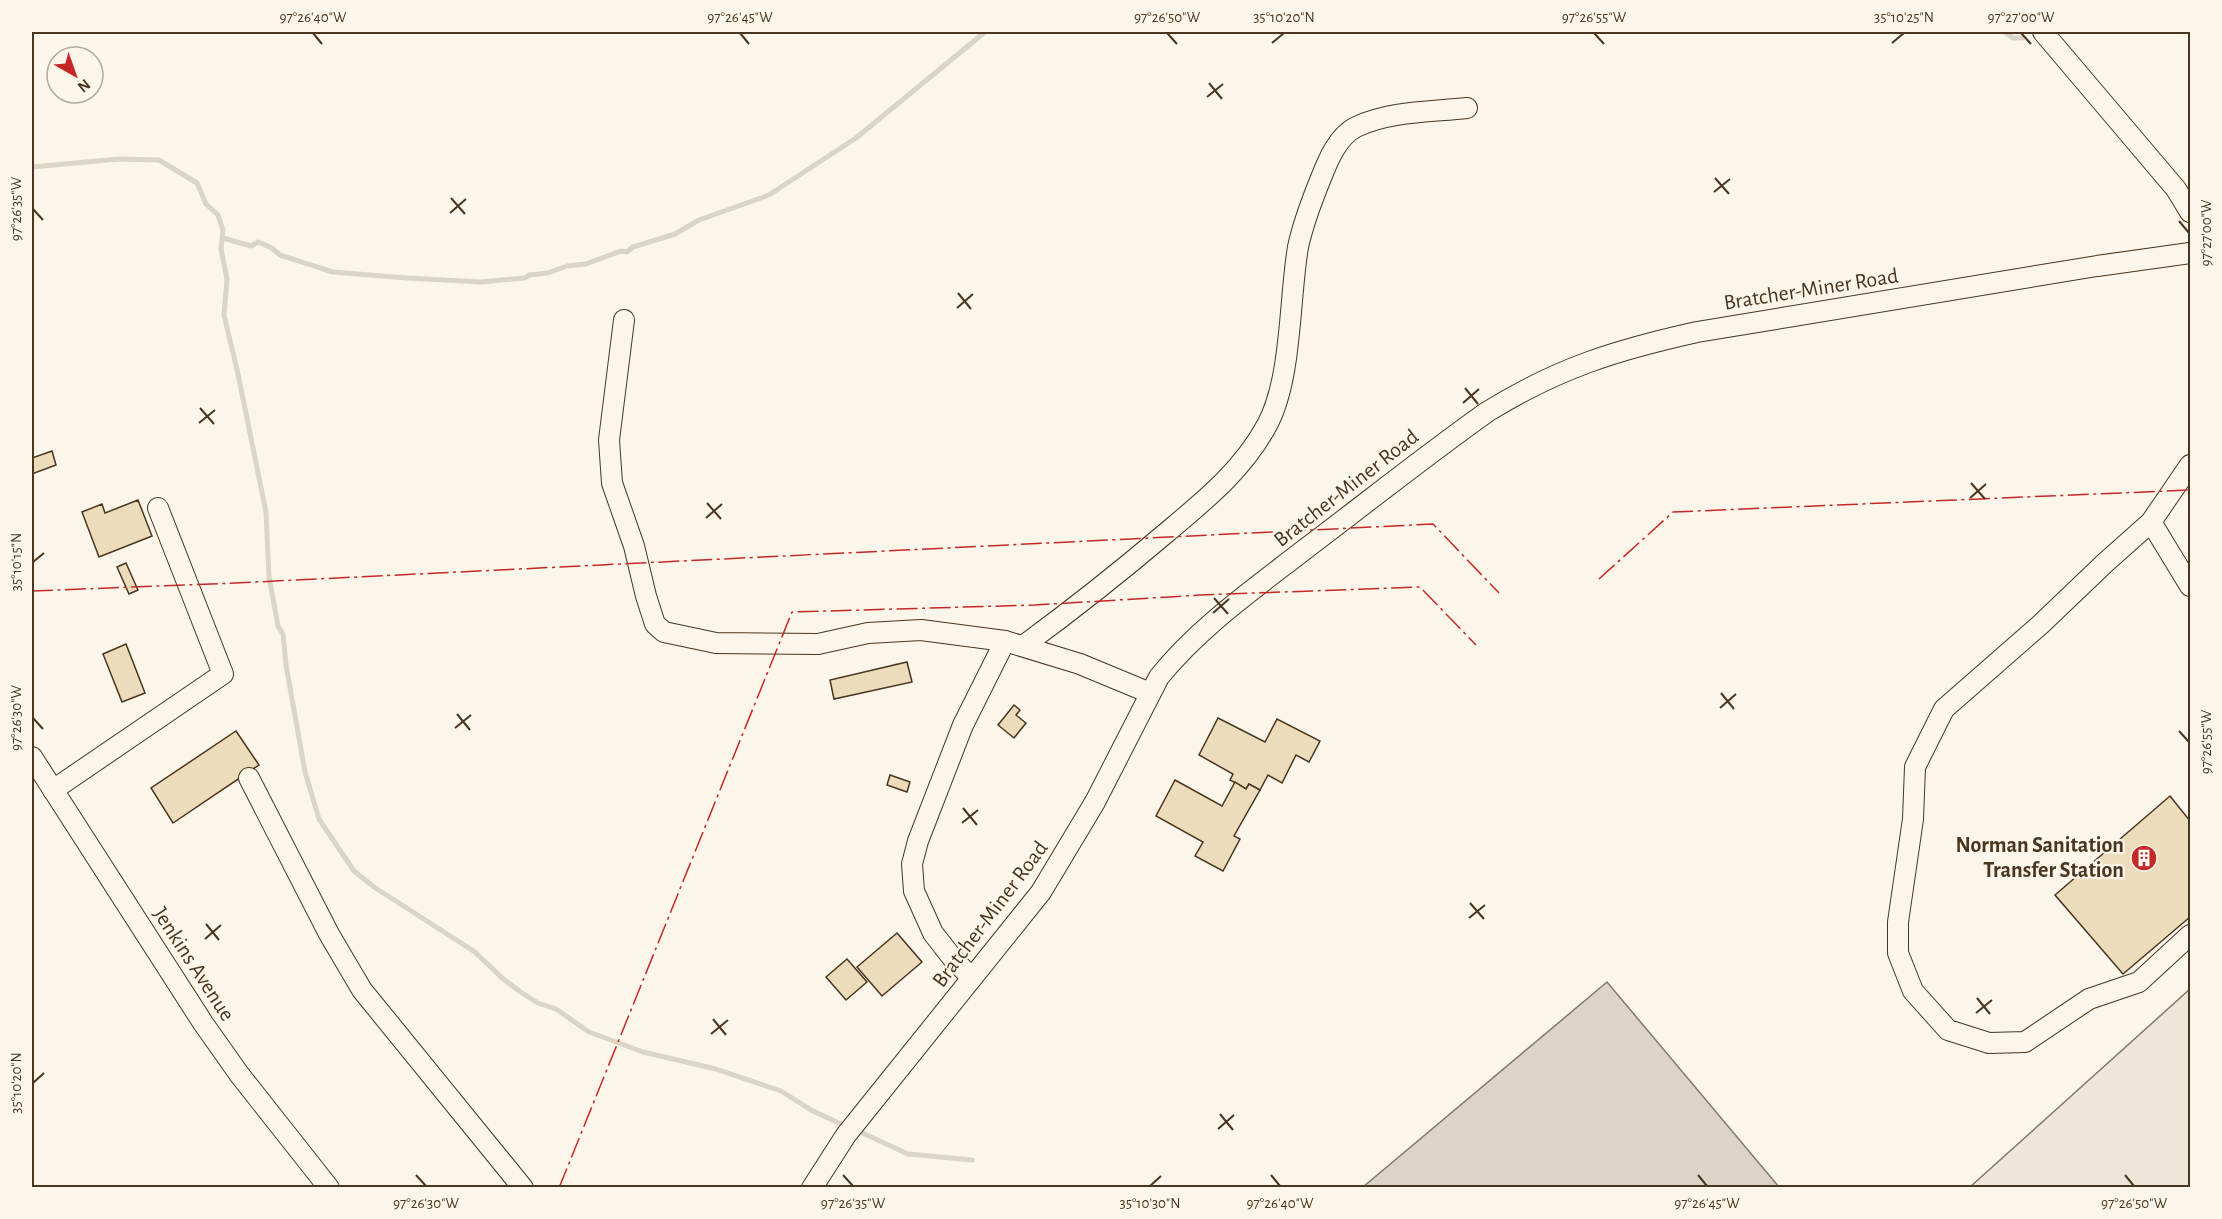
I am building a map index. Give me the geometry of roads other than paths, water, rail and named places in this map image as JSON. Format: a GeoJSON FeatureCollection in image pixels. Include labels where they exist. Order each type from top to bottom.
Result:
{"type":"FeatureCollection","features":[{"type":"Feature","properties":{"kind":"street"},"geometry":{"type":"LineString","coordinates":[[2043,32],[2176,189],[2190,212]]}},
{"type":"Feature","properties":{"kind":"street"},"geometry":{"type":"LineString","coordinates":[[972,978],[954,960],[933,933],[914,891],[912,864],[918,841],[963,725],[1014,643],[1103,585],[1215,492],[1247,458],[1268,423],[1282,382],[1298,245],[1326,163],[1341,139],[1355,127],[1389,116],[1467,108]]}},
{"type":"Feature","properties":{"kind":"street","name":"Bratcher-Miner Road"},"geometry":{"type":"LineString","coordinates":[[812,1188],[846,1135],[1026,912],[1058,867],[1095,802],[1150,693],[1172,661],[1234,605],[1487,412],[1516,394],[1565,370],[1623,349],[1697,332],[2097,266],[2190,254]]}},
{"type":"Feature","properties":{"kind":"street"},"geometry":{"type":"LineString","coordinates":[[624,320],[609,440],[612,483],[634,546],[655,624],[664,632],[716,643],[818,644],[868,633],[921,630],[1014,643],[1080,664],[1150,693]]}},
{"type":"Feature","properties":{"kind":"street"},"geometry":{"type":"LineString","coordinates":[[2190,465],[2151,522],[2040,625],[1944,709],[1915,768],[1913,819],[1898,922],[1898,953],[1913,990],[1948,1030],[1989,1042],[2025,1042],[2089,999],[2139,982],[2190,935]]}},
{"type":"Feature","properties":{"kind":"street"},"geometry":{"type":"LineString","coordinates":[[53,790],[223,674],[158,508]]}},
{"type":"Feature","properties":{"kind":"street"},"geometry":{"type":"LineString","coordinates":[[2151,522],[2190,586]]}},
{"type":"Feature","properties":{"kind":"street","name":"Jenkins Avenue"},"geometry":{"type":"LineString","coordinates":[[32,757],[203,1023],[239,1074],[329,1188]]}},
{"type":"Feature","properties":{"kind":"street"},"geometry":{"type":"LineString","coordinates":[[249,778],[329,934],[362,990],[523,1188]]}},
{"type":"Feature","properties":{"kind":"waterway"},"geometry":{"type":"LineString","coordinates":[[223,238],[251,246],[258,242],[272,248],[280,255],[333,272],[407,278],[481,282],[525,278],[567,266],[586,264],[675,234],[699,220],[769,195],[856,138],[985,32]]}},
{"type":"Feature","properties":{"kind":"waterway"},"geometry":{"type":"LineString","coordinates":[[2005,32],[2013,38],[2022,38]]}},
{"type":"Feature","properties":{"kind":"waterway"},"geometry":{"type":"LineString","coordinates":[[32,167],[119,159],[159,160],[197,183],[206,204],[218,215],[223,230],[221,249],[227,279],[224,315],[266,512],[269,577],[278,626],[283,634],[286,665],[305,772],[319,819],[354,871],[374,887],[475,952],[502,978],[522,993],[538,1003],[556,1009],[589,1032],[643,1052],[716,1069],[781,1091],[811,1110],[847,1127]]}},
{"type":"Feature","properties":{"kind":"waterway"},"geometry":{"type":"LineString","coordinates":[[856,1130],[908,1154],[972,1160]]}},
{"type":"Feature","properties":{"kind":"place","name":"Norman Sanitation Transfer Station"},"geometry":{"type":"Point","coordinates":[2144,858]}}]}
